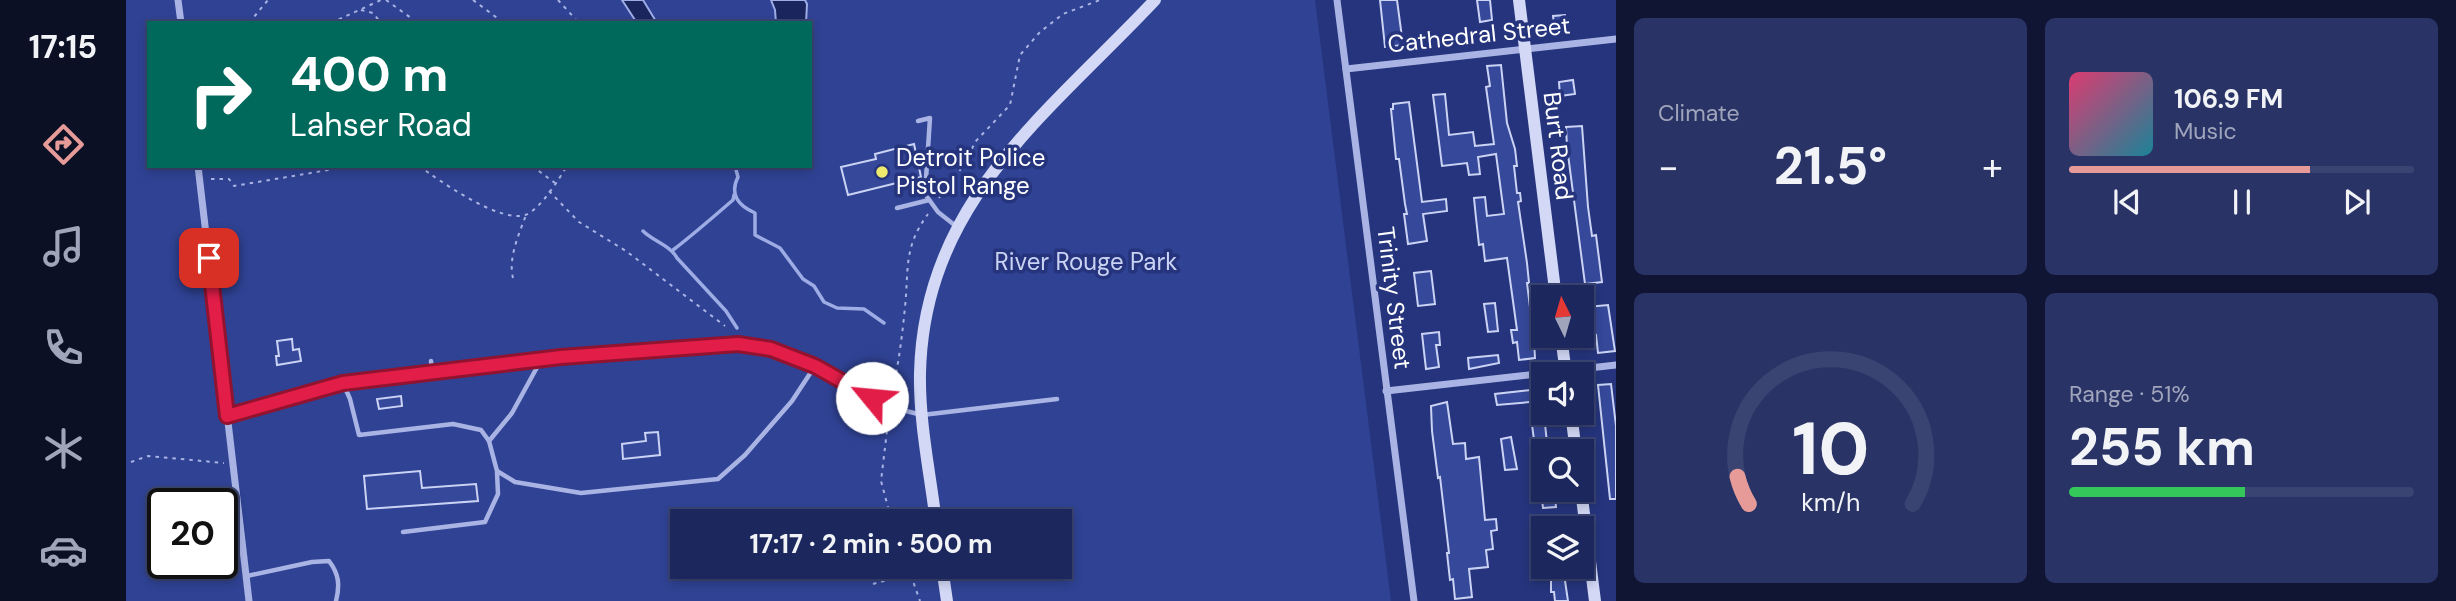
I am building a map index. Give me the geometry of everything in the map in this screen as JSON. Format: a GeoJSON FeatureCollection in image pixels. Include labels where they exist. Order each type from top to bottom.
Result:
{"type":"FeatureCollection","features":[{"type":"Feature","properties":{"kind":"street"},"geometry":{"type":"LineString","coordinates":[[178,0],[181,21]]}},
{"type":"Feature","properties":{"kind":"street"},"geometry":{"type":"LineString","coordinates":[[934,509],[922,415],[920,372],[926,318],[940,266],[957,228],[982,185],[1008,152],[1155,0]]}},
{"type":"Feature","properties":{"kind":"street","name":"Trinity Street"},"geometry":{"type":"LineString","coordinates":[[1337,0],[1414,601]]}},
{"type":"Feature","properties":{"kind":"street","name":"Burt Road"},"geometry":{"type":"LineString","coordinates":[[1519,0],[1554,285]]}},
{"type":"Feature","properties":{"kind":"street","name":"Cathedral Street"},"geometry":{"type":"LineString","coordinates":[[1346,69],[1616,39]]}},
{"type":"Feature","properties":{"kind":"street"},"geometry":{"type":"LineString","coordinates":[[198,168],[248,601]]}},
{"type":"Feature","properties":{"kind":"street"},"geometry":{"type":"LineString","coordinates":[[1594,369],[1616,365]]}},
{"type":"Feature","properties":{"kind":"street"},"geometry":{"type":"LineString","coordinates":[[1386,391],[1531,376]]}},
{"type":"Feature","properties":{"kind":"street"},"geometry":{"type":"LineString","coordinates":[[1583,502],[1595,601]]}},
{"type":"Feature","properties":{"kind":"street"},"geometry":{"type":"LineString","coordinates":[[944,579],[947,601]]}},
{"type":"Feature","properties":{"kind":"lane"},"geometry":{"type":"LineString","coordinates":[[918,121],[930,118],[925,194],[937,212],[957,228]]}},
{"type":"Feature","properties":{"kind":"lane"},"geometry":{"type":"LineString","coordinates":[[897,208],[929,200]]}},
{"type":"Feature","properties":{"kind":"lane"},"geometry":{"type":"LineString","coordinates":[[227,416],[343,383],[541,360],[738,344],[771,349],[815,366],[890,407],[922,415],[1057,399]]}},
{"type":"Feature","properties":{"kind":"lane"},"geometry":{"type":"LineString","coordinates":[[489,440],[512,413],[541,360]]}},
{"type":"Feature","properties":{"kind":"lane"},"geometry":{"type":"LineString","coordinates":[[431,361],[432,373]]}},
{"type":"Feature","properties":{"kind":"lane"},"geometry":{"type":"LineString","coordinates":[[497,471],[514,482],[581,493],[718,479],[745,456],[792,401],[815,366]]}},
{"type":"Feature","properties":{"kind":"lane"},"geometry":{"type":"LineString","coordinates":[[343,383],[351,399],[359,435],[453,424],[481,430],[489,440],[497,471],[498,494],[485,522],[403,532]]}},
{"type":"Feature","properties":{"kind":"lane"},"geometry":{"type":"LineString","coordinates":[[246,577],[312,562],[329,561],[336,570],[339,589],[337,600]]}},
{"type":"Feature","properties":{"kind":"path"},"geometry":{"type":"LineString","coordinates":[[251,21],[268,0]]}},
{"type":"Feature","properties":{"kind":"path"},"geometry":{"type":"LineString","coordinates":[[335,21],[381,0]]}},
{"type":"Feature","properties":{"kind":"path"},"geometry":{"type":"LineString","coordinates":[[386,0],[415,21]]}},
{"type":"Feature","properties":{"kind":"path"},"geometry":{"type":"LineString","coordinates":[[473,0],[500,21]]}},
{"type":"Feature","properties":{"kind":"path"},"geometry":{"type":"LineString","coordinates":[[558,0],[577,21]]}},
{"type":"Feature","properties":{"kind":"path"},"geometry":{"type":"LineString","coordinates":[[373,13],[374,4]]}},
{"type":"Feature","properties":{"kind":"path"},"geometry":{"type":"LineString","coordinates":[[360,10],[373,13],[379,21]]}},
{"type":"Feature","properties":{"kind":"path"},"geometry":{"type":"LineString","coordinates":[[199,179],[229,179],[234,186],[340,168]]}},
{"type":"Feature","properties":{"kind":"path"},"geometry":{"type":"LineString","coordinates":[[422,168],[457,192],[493,209],[519,215],[527,214]]}},
{"type":"Feature","properties":{"kind":"path"},"geometry":{"type":"LineString","coordinates":[[535,168],[555,184]]}},
{"type":"Feature","properties":{"kind":"path"},"geometry":{"type":"LineString","coordinates":[[513,278],[510,268],[527,214],[555,184],[566,168]]}},
{"type":"Feature","properties":{"kind":"path"},"geometry":{"type":"LineString","coordinates":[[549,191],[579,222],[626,251],[725,326]]}},
{"type":"Feature","properties":{"kind":"path"},"geometry":{"type":"LineString","coordinates":[[131,462],[148,456],[214,464],[232,463]]}},
{"type":"Feature","properties":{"kind":"path"},"geometry":{"type":"LineString","coordinates":[[873,584],[892,579]]}},
{"type":"Feature","properties":{"kind":"path"},"geometry":{"type":"LineString","coordinates":[[912,579],[920,601]]}},
{"type":"Feature","properties":{"kind":"green space","name":"River Rouge Park"},"geometry":{"type":"Polygon","coordinates":[[[126,0],[1315,0],[1391,601],[126,601],[126,0]]]}},
{"type":"Feature","properties":{"kind":"shaded area"},"geometry":{"type":"Polygon","coordinates":[[[622,0],[643,0],[656,21],[636,21],[622,0]]]}},
{"type":"Feature","properties":{"kind":"shaded area"},"geometry":{"type":"Polygon","coordinates":[[[771,0],[805,0],[806,21],[776,21],[771,0]]]}},
{"type":"Feature","properties":{"kind":"building"},"geometry":{"type":"Polygon","coordinates":[[[1380,0],[1397,0],[1403,45],[1385,47],[1380,0]]]}},
{"type":"Feature","properties":{"kind":"building"},"geometry":{"type":"Polygon","coordinates":[[[1477,0],[1490,0],[1492,20],[1480,22],[1477,0]]]}},
{"type":"Feature","properties":{"kind":"building"},"geometry":{"type":"Polygon","coordinates":[[[1565,15],[1567,31],[1555,32],[1553,16],[1565,15]]]}},
{"type":"Feature","properties":{"kind":"building"},"geometry":{"type":"Polygon","coordinates":[[[1501,65],[1507,123],[1515,149],[1517,166],[1514,166],[1517,193],[1520,193],[1521,201],[1518,202],[1529,283],[1531,348],[1534,348],[1535,358],[1519,360],[1517,342],[1513,343],[1511,330],[1517,330],[1507,258],[1485,261],[1483,244],[1479,245],[1474,198],[1485,197],[1487,216],[1504,214],[1496,154],[1478,157],[1480,174],[1469,175],[1467,163],[1442,166],[1433,95],[1445,94],[1449,135],[1473,132],[1475,146],[1494,144],[1486,87],[1490,86],[1487,66],[1501,65]]]}},
{"type":"Feature","properties":{"kind":"building"},"geometry":{"type":"Polygon","coordinates":[[[1573,80],[1575,94],[1560,96],[1559,82],[1573,80]]]}},
{"type":"Feature","properties":{"kind":"building"},"geometry":{"type":"Polygon","coordinates":[[[1409,102],[1422,202],[1446,199],[1447,211],[1423,214],[1427,241],[1408,244],[1404,214],[1407,214],[1399,159],[1396,159],[1391,109],[1393,104],[1409,102]]]}},
{"type":"Feature","properties":{"kind":"building"},"geometry":{"type":"Polygon","coordinates":[[[1582,126],[1588,207],[1592,236],[1596,235],[1602,282],[1585,284],[1566,127],[1582,126]]]}},
{"type":"Feature","properties":{"kind":"building","name":"Detroit Police Pistol Range"},"geometry":{"type":"Polygon","coordinates":[[[914,144],[921,177],[848,195],[841,167],[876,159],[875,154],[914,144]]]}},
{"type":"Feature","properties":{"kind":"building"},"geometry":{"type":"Polygon","coordinates":[[[1431,271],[1435,304],[1418,306],[1414,273],[1431,271]]]}},
{"type":"Feature","properties":{"kind":"building"},"geometry":{"type":"Polygon","coordinates":[[[1495,303],[1498,331],[1488,332],[1484,304],[1495,303]]]}},
{"type":"Feature","properties":{"kind":"building"},"geometry":{"type":"Polygon","coordinates":[[[1608,305],[1615,351],[1598,353],[1594,336],[1594,306],[1608,305]]]}},
{"type":"Feature","properties":{"kind":"building"},"geometry":{"type":"Polygon","coordinates":[[[1439,332],[1440,345],[1436,345],[1439,367],[1426,369],[1422,334],[1439,332]]]}},
{"type":"Feature","properties":{"kind":"building"},"geometry":{"type":"Polygon","coordinates":[[[292,339],[293,350],[299,349],[301,361],[277,365],[277,341],[292,339]]]}},
{"type":"Feature","properties":{"kind":"building"},"geometry":{"type":"Polygon","coordinates":[[[1498,355],[1499,363],[1469,369],[1468,358],[1498,355]]]}},
{"type":"Feature","properties":{"kind":"building"},"geometry":{"type":"Polygon","coordinates":[[[1611,384],[1616,426],[1616,499],[1610,499],[1598,385],[1611,384]]]}},
{"type":"Feature","properties":{"kind":"building"},"geometry":{"type":"Polygon","coordinates":[[[1531,390],[1531,402],[1497,405],[1495,394],[1531,390]]]}},
{"type":"Feature","properties":{"kind":"building"},"geometry":{"type":"Polygon","coordinates":[[[401,396],[402,406],[379,409],[377,399],[401,396]]]}},
{"type":"Feature","properties":{"kind":"building"},"geometry":{"type":"Polygon","coordinates":[[[1447,402],[1453,444],[1465,443],[1466,459],[1479,457],[1485,520],[1496,519],[1497,530],[1491,531],[1493,549],[1486,550],[1488,567],[1469,569],[1472,597],[1455,599],[1453,579],[1450,580],[1440,477],[1438,478],[1432,431],[1431,406],[1447,402]]]}},
{"type":"Feature","properties":{"kind":"building"},"geometry":{"type":"Polygon","coordinates":[[[1532,425],[1545,425],[1547,439],[1534,439],[1532,425]]]}},
{"type":"Feature","properties":{"kind":"building"},"geometry":{"type":"Polygon","coordinates":[[[658,432],[660,455],[623,459],[622,444],[646,441],[645,433],[658,432]]]}},
{"type":"Feature","properties":{"kind":"building"},"geometry":{"type":"Polygon","coordinates":[[[1511,437],[1517,469],[1505,470],[1501,439],[1511,437]]]}},
{"type":"Feature","properties":{"kind":"building"},"geometry":{"type":"Polygon","coordinates":[[[420,471],[422,488],[476,484],[478,501],[367,509],[364,476],[420,471]]]}},
{"type":"Feature","properties":{"kind":"building"},"geometry":{"type":"Polygon","coordinates":[[[1542,502],[1555,502],[1556,507],[1543,508],[1542,502]]]}},
{"type":"Feature","properties":{"kind":"building"},"geometry":{"type":"Polygon","coordinates":[[[1551,579],[1565,579],[1568,601],[1555,601],[1554,592],[1551,592],[1551,579]]]}},
{"type":"Feature","properties":{"kind":"waterway"},"geometry":{"type":"LineString","coordinates":[[736,168],[738,177],[735,194],[744,207],[755,213],[755,235],[780,248],[803,279],[814,286],[824,302],[837,308],[864,309],[884,323]]}},
{"type":"Feature","properties":{"kind":"waterway"},"geometry":{"type":"LineString","coordinates":[[673,250],[733,200],[734,195]]}},
{"type":"Feature","properties":{"kind":"waterway"},"geometry":{"type":"LineString","coordinates":[[643,231],[674,254],[726,311],[737,328]]}},
{"type":"Feature","properties":{"kind":"place","name":"Detroit Police Pistol Range"},"geometry":{"type":"Point","coordinates":[882,172]}},
{"type":"Feature","properties":{"kind":"route"},"geometry":{"type":"LineString","coordinates":[[209,258],[227,416],[343,383],[561,357],[738,344],[771,349],[815,366],[872,398]]}}]}
